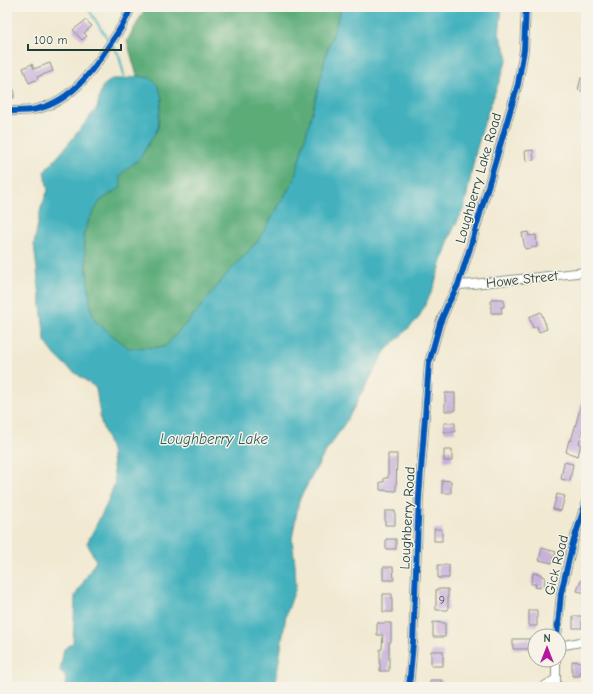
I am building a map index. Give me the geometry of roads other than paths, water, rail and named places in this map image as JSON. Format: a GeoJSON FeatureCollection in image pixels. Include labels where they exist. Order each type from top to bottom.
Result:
{"type":"FeatureCollection","features":[{"type":"Feature","properties":{"kind":"street"},"geometry":{"type":"LineString","coordinates":[[7,111],[32,110],[61,99],[76,89],[92,72],[124,24],[131,7]]}},
{"type":"Feature","properties":{"kind":"street","name":"Loughberry Lake Road"},"geometry":{"type":"LineString","coordinates":[[432,350],[440,323],[458,285],[518,84],[524,50],[526,7]]}},
{"type":"Feature","properties":{"kind":"street","name":"Howe Street"},"geometry":{"type":"LineString","coordinates":[[458,285],[586,272]]}},
{"type":"Feature","properties":{"kind":"street","name":"Loughberry Road"},"geometry":{"type":"LineString","coordinates":[[409,687],[413,643],[420,489],[427,387],[432,350]]}},
{"type":"Feature","properties":{"kind":"street","name":"Gick Road"},"geometry":{"type":"LineString","coordinates":[[558,628],[561,593],[572,546],[586,502]]}},
{"type":"Feature","properties":{"kind":"street"},"geometry":{"type":"LineString","coordinates":[[567,645],[586,641]]}},
{"type":"Feature","properties":{"kind":"street"},"geometry":{"type":"LineString","coordinates":[[543,687],[556,683],[556,668]]}},
{"type":"Feature","properties":{"kind":"water","name":"Loughberry Lake"},"geometry":{"type":"Polygon","coordinates":[[[342,7],[502,7],[499,34],[508,57],[485,120],[476,151],[464,208],[450,236],[433,289],[418,319],[385,351],[347,420],[323,456],[299,500],[292,539],[296,587],[286,615],[276,680],[277,687],[65,687],[66,676],[60,671],[64,649],[73,643],[75,596],[96,561],[87,543],[107,504],[115,482],[111,450],[101,422],[96,388],[62,362],[45,341],[34,244],[41,208],[48,190],[44,172],[97,108],[102,87],[112,79],[125,79],[137,76],[150,78],[158,85],[162,98],[158,128],[140,158],[120,175],[121,187],[101,200],[89,219],[83,235],[91,310],[95,321],[128,348],[165,347],[199,309],[226,275],[258,241],[294,180],[326,54],[342,7]]]}},
{"type":"Feature","properties":{"kind":"waterway"},"geometry":{"type":"LineString","coordinates":[[87,7],[109,41]]}},
{"type":"Feature","properties":{"kind":"waterway"},"geometry":{"type":"LineString","coordinates":[[112,45],[119,55],[125,79]]}}]}
